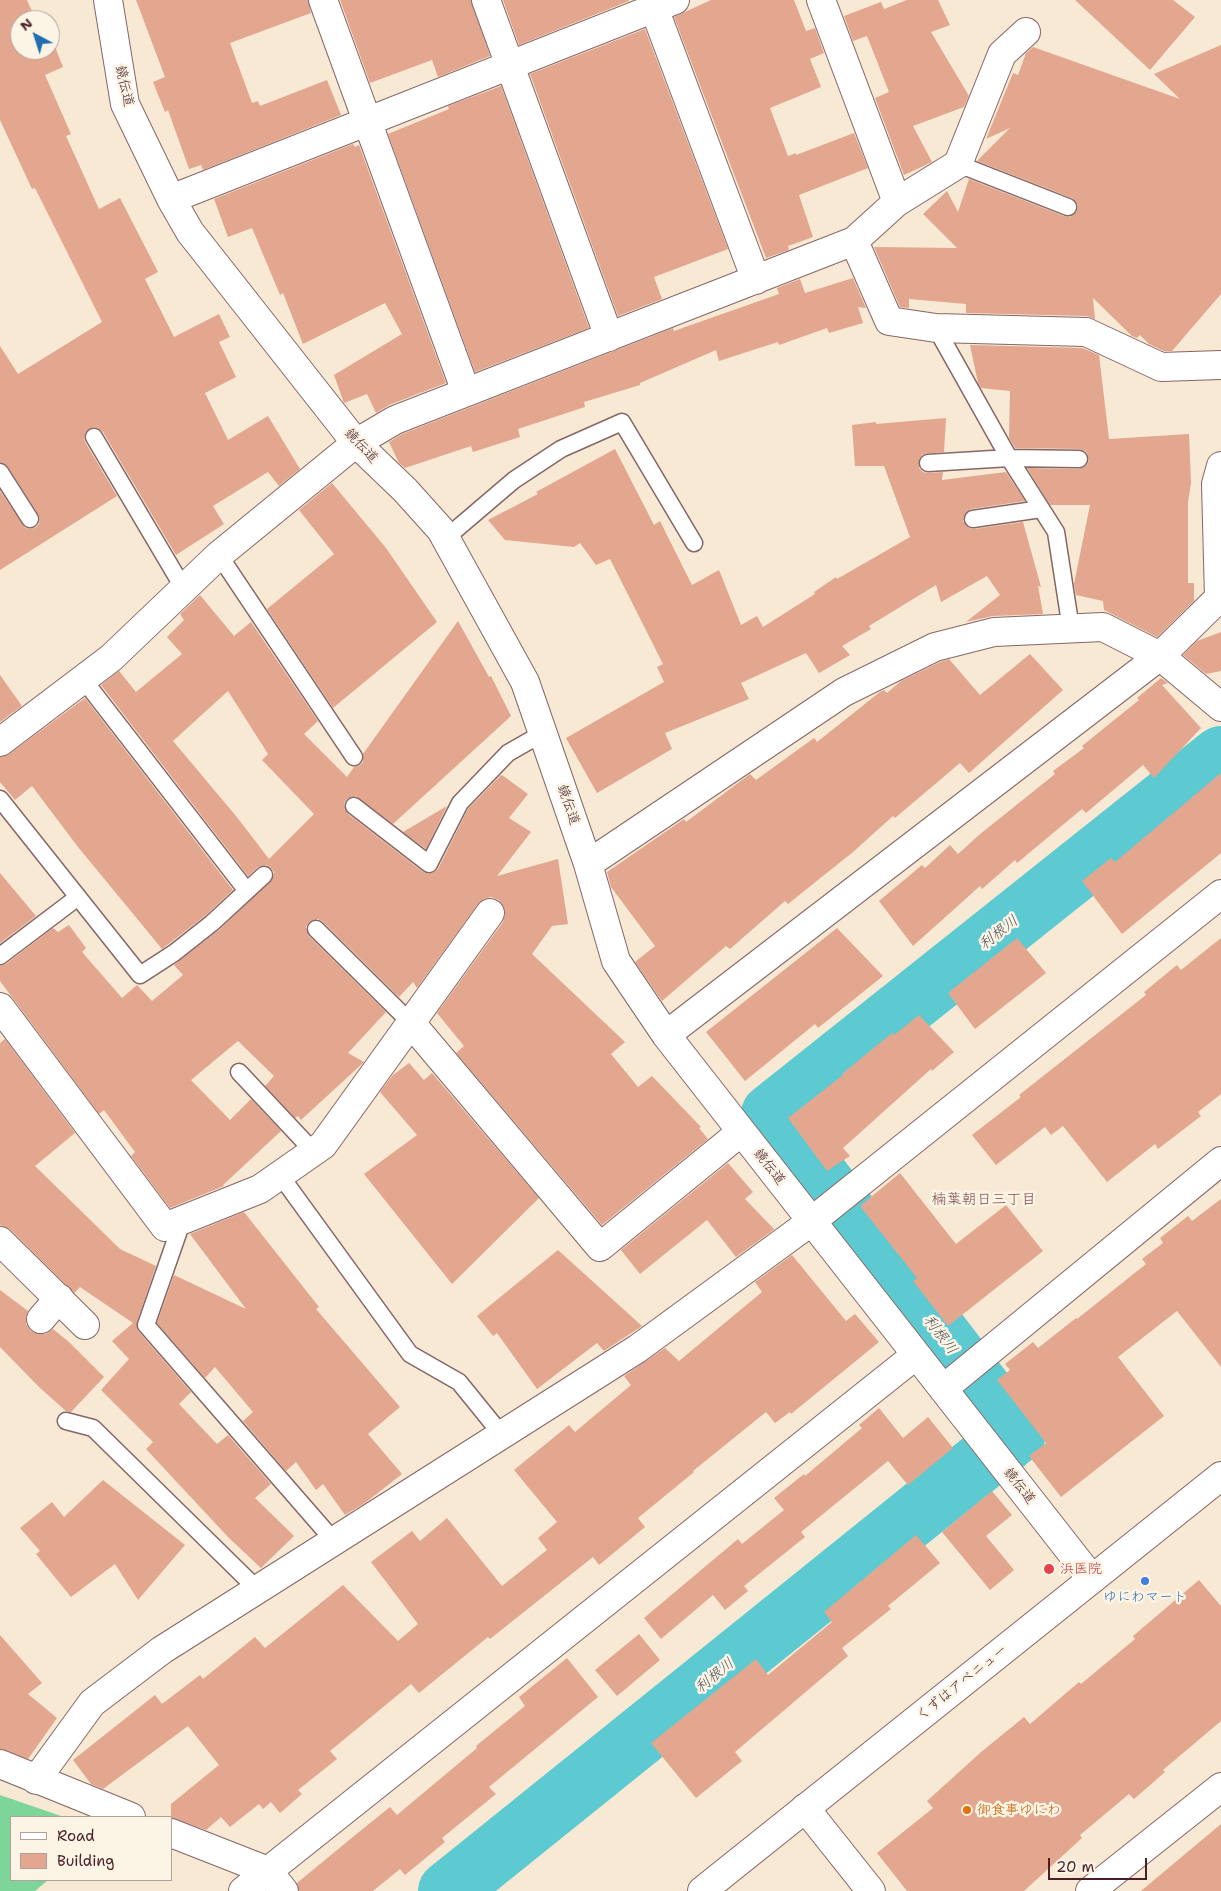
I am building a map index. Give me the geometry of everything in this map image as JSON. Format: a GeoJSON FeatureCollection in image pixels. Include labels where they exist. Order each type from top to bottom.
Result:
{"type":"FeatureCollection","features":[{"type":"Feature","properties":{"kind":"street","name":"鏡伝道"},"geometry":{"type":"LineString","coordinates":[[108,0],[126,104],[171,199],[190,232],[356,443],[405,490],[441,530],[525,682],[588,864],[616,961],[666,1035],[1092,1579]]}},
{"type":"Feature","properties":{"kind":"street"},"geometry":{"type":"LineString","coordinates":[[323,0],[466,392]]}},
{"type":"Feature","properties":{"kind":"street"},"geometry":{"type":"LineString","coordinates":[[486,0],[609,337]]}},
{"type":"Feature","properties":{"kind":"street"},"geometry":{"type":"LineString","coordinates":[[821,0],[897,202]]}},
{"type":"Feature","properties":{"kind":"street"},"geometry":{"type":"LineString","coordinates":[[171,199],[510,65],[660,3],[756,280]]}},
{"type":"Feature","properties":{"kind":"street"},"geometry":{"type":"LineString","coordinates":[[1,738],[111,658],[220,555],[356,443],[395,420],[854,241],[897,202],[958,164],[1002,54],[1026,32]]}},
{"type":"Feature","properties":{"kind":"street"},"geometry":{"type":"LineString","coordinates":[[854,241],[889,321],[936,328],[1086,332],[1161,367],[1221,364]]}},
{"type":"Feature","properties":{"kind":"street"},"geometry":{"type":"LineString","coordinates":[[666,1035],[1160,656],[1219,598],[1216,484],[1221,466]]}},
{"type":"Feature","properties":{"kind":"street"},"geometry":{"type":"LineString","coordinates":[[588,864],[844,692],[935,647],[994,632],[1103,627],[1160,656],[1221,707]]}},
{"type":"Feature","properties":{"kind":"street"},"geometry":{"type":"LineString","coordinates":[[36,1780],[92,1703],[162,1650],[637,1349],[812,1221],[1221,894]]}},
{"type":"Feature","properties":{"kind":"street"},"geometry":{"type":"LineString","coordinates":[[0,1007],[165,1227],[260,1188],[323,1145],[490,912]]}},
{"type":"Feature","properties":{"kind":"street"},"geometry":{"type":"LineString","coordinates":[[411,1023],[600,1247],[741,1132]]}},
{"type":"Feature","properties":{"kind":"street"},"geometry":{"type":"LineString","coordinates":[[943,1389],[1221,1161]]}},
{"type":"Feature","properties":{"kind":"street"},"geometry":{"type":"LineString","coordinates":[[0,1241],[85,1325]]}},
{"type":"Feature","properties":{"kind":"street"},"geometry":{"type":"LineString","coordinates":[[41,1319],[58,1298]]}},
{"type":"Feature","properties":{"kind":"street"},"geometry":{"type":"LineString","coordinates":[[243,1891],[276,1881],[916,1355]]}},
{"type":"Feature","properties":{"kind":"street","name":"くずはアベニュー"},"geometry":{"type":"LineString","coordinates":[[702,1891],[1221,1476]]}},
{"type":"Feature","properties":{"kind":"street"},"geometry":{"type":"LineString","coordinates":[[0,1764],[128,1816]]}},
{"type":"Feature","properties":{"kind":"street"},"geometry":{"type":"LineString","coordinates":[[1090,1891],[1221,1787]]}},
{"type":"Feature","properties":{"kind":"street"},"geometry":{"type":"LineString","coordinates":[[805,1808],[871,1891]]}},
{"type":"Feature","properties":{"kind":"street"},"geometry":{"type":"LineString","coordinates":[[172,1833],[276,1881]]}},
{"type":"Feature","properties":{"kind":"lane"},"geometry":{"type":"LineString","coordinates":[[958,164],[1068,207]]}},
{"type":"Feature","properties":{"kind":"lane"},"geometry":{"type":"LineString","coordinates":[[936,328],[1009,458],[1056,532],[1071,629]]}},
{"type":"Feature","properties":{"kind":"lane"},"geometry":{"type":"LineString","coordinates":[[446,538],[514,480],[561,449],[622,422],[694,543]]}},
{"type":"Feature","properties":{"kind":"lane"},"geometry":{"type":"LineString","coordinates":[[94,437],[184,589]]}},
{"type":"Feature","properties":{"kind":"lane"},"geometry":{"type":"LineString","coordinates":[[928,463],[1009,458],[1079,459]]}},
{"type":"Feature","properties":{"kind":"lane"},"geometry":{"type":"LineString","coordinates":[[0,472],[30,520]]}},
{"type":"Feature","properties":{"kind":"lane"},"geometry":{"type":"LineString","coordinates":[[973,519],[1041,509]]}},
{"type":"Feature","properties":{"kind":"lane"},"geometry":{"type":"LineString","coordinates":[[220,555],[354,756]]}},
{"type":"Feature","properties":{"kind":"lane"},"geometry":{"type":"LineString","coordinates":[[82,679],[247,891]]}},
{"type":"Feature","properties":{"kind":"lane"},"geometry":{"type":"LineString","coordinates":[[354,806],[429,864],[460,802],[508,753],[543,733]]}},
{"type":"Feature","properties":{"kind":"lane"},"geometry":{"type":"LineString","coordinates":[[0,799],[140,975],[174,953],[212,923],[264,875]]}},
{"type":"Feature","properties":{"kind":"lane"},"geometry":{"type":"LineString","coordinates":[[0,956],[78,897]]}},
{"type":"Feature","properties":{"kind":"lane"},"geometry":{"type":"LineString","coordinates":[[316,929],[411,1023]]}},
{"type":"Feature","properties":{"kind":"lane"},"geometry":{"type":"LineString","coordinates":[[239,1072],[314,1152]]}},
{"type":"Feature","properties":{"kind":"lane"},"geometry":{"type":"LineString","coordinates":[[280,1175],[410,1354],[459,1382],[502,1435]]}},
{"type":"Feature","properties":{"kind":"lane"},"geometry":{"type":"LineString","coordinates":[[183,1220],[146,1324],[334,1541]]}},
{"type":"Feature","properties":{"kind":"lane"},"geometry":{"type":"LineString","coordinates":[[66,1422],[93,1428],[257,1590]]}},
{"type":"Feature","properties":{"kind":"green space"},"geometry":{"type":"Polygon","coordinates":[[[0,1795],[61,1816],[10,1816],[10,1881],[47,1881],[35,1891],[0,1891],[0,1795]]]}},
{"type":"Feature","properties":{"kind":"building"},"geometry":{"type":"Polygon","coordinates":[[[0,0],[27,0],[32,10],[10,10],[10,60],[60,59],[63,67],[45,75],[71,134],[66,136],[99,209],[120,198],[158,272],[145,279],[174,337],[219,314],[230,337],[219,342],[236,377],[205,393],[228,440],[268,416],[300,469],[279,486],[268,472],[213,506],[224,524],[176,555],[103,432],[93,427],[86,432],[85,442],[117,496],[0,570],[0,491],[25,528],[35,528],[39,524],[40,519],[8,467],[0,462],[0,346],[18,374],[102,322],[35,188],[32,189],[0,120],[0,0]]]}},
{"type":"Feature","properties":{"kind":"building"},"geometry":{"type":"Polygon","coordinates":[[[136,0],[308,0],[311,13],[230,43],[252,103],[258,101],[260,106],[327,80],[341,115],[203,170],[201,165],[189,169],[168,110],[165,112],[153,82],[165,77],[136,0]]]}},
{"type":"Feature","properties":{"kind":"building"},"geometry":{"type":"Polygon","coordinates":[[[340,0],[471,0],[490,56],[438,77],[432,60],[370,83],[340,0]]]}},
{"type":"Feature","properties":{"kind":"building"},"geometry":{"type":"Polygon","coordinates":[[[503,0],[629,0],[629,1],[519,45],[503,0]]]}},
{"type":"Feature","properties":{"kind":"building"},"geometry":{"type":"Polygon","coordinates":[[[711,0],[794,0],[806,31],[815,28],[824,53],[810,59],[821,87],[770,108],[788,156],[796,153],[796,155],[854,133],[868,168],[799,195],[813,237],[788,246],[789,250],[766,258],[674,17],[711,0]]]}},
{"type":"Feature","properties":{"kind":"building"},"geometry":{"type":"Polygon","coordinates":[[[907,0],[938,0],[950,25],[931,32],[969,96],[964,107],[913,126],[932,162],[904,175],[875,98],[889,92],[867,36],[853,41],[844,16],[881,2],[884,9],[907,0]]]}},
{"type":"Feature","properties":{"kind":"building"},"geometry":{"type":"Polygon","coordinates":[[[1075,0],[1173,0],[1195,17],[1150,70],[1075,0]]]}},
{"type":"Feature","properties":{"kind":"building"},"geometry":{"type":"Polygon","coordinates":[[[645,29],[728,249],[654,277],[662,299],[618,316],[530,74],[645,29]]]}},
{"type":"Feature","properties":{"kind":"building"},"geometry":{"type":"Polygon","coordinates":[[[1221,45],[1221,294],[1172,351],[1164,351],[1149,344],[1140,335],[1137,338],[1132,336],[1093,298],[1095,319],[1086,316],[966,313],[966,304],[909,299],[909,308],[900,307],[874,247],[957,248],[923,214],[947,191],[958,212],[969,179],[1064,216],[1070,217],[1077,211],[1078,205],[1072,198],[977,161],[1010,128],[986,139],[1013,73],[1018,75],[1026,53],[1033,47],[1180,99],[1154,74],[1221,45]]]}},
{"type":"Feature","properties":{"kind":"building"},"geometry":{"type":"Polygon","coordinates":[[[501,86],[589,328],[475,372],[388,134],[449,109],[448,106],[501,86]]]}},
{"type":"Feature","properties":{"kind":"building"},"geometry":{"type":"Polygon","coordinates":[[[353,144],[355,147],[359,145],[446,383],[389,405],[376,413],[367,394],[344,403],[334,375],[402,334],[385,303],[303,344],[283,293],[280,295],[252,228],[228,237],[214,199],[353,144]]]}},
{"type":"Feature","properties":{"kind":"building"},"geometry":{"type":"Polygon","coordinates":[[[853,278],[866,308],[858,307],[863,323],[829,333],[827,328],[779,345],[778,342],[719,361],[716,350],[640,383],[640,385],[584,402],[585,407],[518,429],[520,437],[473,452],[471,446],[405,468],[399,463],[389,442],[402,434],[673,328],[674,331],[779,294],[777,288],[800,279],[805,293],[853,278]]]}},
{"type":"Feature","properties":{"kind":"building"},"geometry":{"type":"Polygon","coordinates":[[[970,345],[1082,348],[1099,355],[1109,439],[1189,434],[1191,483],[1188,502],[1188,583],[1194,583],[1194,601],[1157,637],[1104,610],[1103,601],[1076,595],[1074,584],[1090,505],[1050,505],[1027,468],[1079,469],[1087,465],[1088,455],[1085,451],[1079,449],[1015,448],[1009,438],[1010,391],[981,388],[978,383],[970,345]]]}},
{"type":"Feature","properties":{"kind":"building"},"geometry":{"type":"Polygon","coordinates":[[[946,418],[944,452],[923,454],[919,459],[919,468],[923,472],[928,473],[943,472],[942,480],[1006,472],[1025,501],[971,509],[964,515],[963,521],[969,528],[974,529],[1023,522],[1041,587],[1038,586],[1043,614],[993,616],[966,622],[1000,595],[987,576],[941,602],[936,585],[869,626],[871,629],[842,646],[850,655],[819,673],[806,653],[741,683],[749,699],[665,733],[672,749],[597,793],[566,738],[664,682],[657,667],[663,664],[610,559],[596,565],[580,543],[574,547],[505,540],[488,520],[538,494],[536,492],[615,449],[654,525],[660,521],[692,585],[719,570],[741,625],[757,616],[763,627],[815,594],[814,592],[836,577],[837,579],[910,537],[884,466],[855,466],[852,425],[946,418]]]}},
{"type":"Feature","properties":{"kind":"building"},"geometry":{"type":"Polygon","coordinates":[[[332,483],[386,548],[437,622],[333,708],[267,609],[334,554],[299,510],[332,483]]]}},
{"type":"Feature","properties":{"kind":"building"},"geometry":{"type":"Polygon","coordinates":[[[200,595],[234,636],[251,622],[318,721],[304,734],[347,777],[354,767],[359,766],[363,762],[363,754],[458,621],[489,677],[491,676],[511,716],[393,824],[356,796],[346,800],[344,804],[345,809],[348,814],[423,872],[429,874],[438,869],[468,809],[500,776],[502,775],[528,794],[509,818],[531,832],[497,876],[558,859],[568,924],[552,926],[532,954],[625,1042],[611,1054],[638,1087],[652,1076],[701,1127],[699,1128],[708,1139],[602,1225],[456,1053],[464,1046],[437,1013],[503,922],[505,915],[504,907],[499,900],[491,897],[484,899],[478,904],[417,988],[413,982],[399,997],[318,919],[309,922],[306,927],[309,936],[386,1012],[348,1053],[364,1062],[301,1120],[298,1116],[295,1118],[265,1086],[274,1076],[238,1041],[191,1080],[230,1120],[251,1099],[281,1131],[224,1186],[170,1208],[131,1156],[135,1152],[104,1110],[99,1114],[0,981],[0,966],[6,964],[53,928],[58,932],[69,925],[86,948],[82,952],[122,998],[137,985],[152,1001],[183,975],[174,965],[219,930],[273,878],[274,872],[266,865],[258,867],[248,876],[101,685],[119,671],[136,692],[182,654],[167,637],[184,620],[180,614],[200,595]],[[228,691],[173,741],[236,816],[269,859],[314,814],[262,760],[268,754],[228,691]]]}},
{"type":"Feature","properties":{"kind":"building"},"geometry":{"type":"Polygon","coordinates":[[[1221,632],[1221,671],[1206,674],[1183,655],[1197,641],[1221,632]]]}},
{"type":"Feature","properties":{"kind":"building"},"geometry":{"type":"Polygon","coordinates":[[[1030,654],[1063,690],[969,773],[960,763],[788,904],[785,901],[730,949],[726,946],[662,1001],[635,962],[655,946],[611,887],[607,872],[684,819],[686,822],[750,774],[756,780],[814,738],[817,742],[880,692],[884,690],[887,693],[901,681],[949,659],[980,695],[1030,654]]]}},
{"type":"Feature","properties":{"kind":"building"},"geometry":{"type":"Polygon","coordinates":[[[0,675],[22,706],[0,722],[0,675]]]}},
{"type":"Feature","properties":{"kind":"building"},"geometry":{"type":"Polygon","coordinates":[[[1161,678],[1168,683],[1162,685],[1201,728],[1154,778],[1143,765],[1086,813],[1082,809],[1017,863],[1015,860],[982,889],[980,886],[913,946],[879,901],[922,865],[925,868],[950,845],[958,854],[1055,774],[1053,771],[1084,748],[1082,746],[1139,700],[1137,698],[1161,678]]]}},
{"type":"Feature","properties":{"kind":"building"},"geometry":{"type":"Polygon","coordinates":[[[85,698],[233,890],[206,915],[162,949],[78,847],[32,786],[15,800],[0,782],[0,757],[9,754],[85,698]]]}},
{"type":"Feature","properties":{"kind":"building"},"geometry":{"type":"Polygon","coordinates":[[[1221,773],[1221,853],[1122,934],[1082,881],[1111,858],[1115,862],[1221,773]]]}},
{"type":"Feature","properties":{"kind":"building"},"geometry":{"type":"Polygon","coordinates":[[[447,806],[426,849],[403,832],[447,806]]]}},
{"type":"Feature","properties":{"kind":"building"},"geometry":{"type":"Polygon","coordinates":[[[0,873],[36,916],[0,943],[0,873]]]}},
{"type":"Feature","properties":{"kind":"building"},"geometry":{"type":"Polygon","coordinates":[[[837,928],[883,976],[818,1028],[815,1024],[745,1081],[706,1032],[837,928]]]}},
{"type":"Feature","properties":{"kind":"building"},"geometry":{"type":"Polygon","coordinates":[[[1017,938],[1046,973],[975,1029],[948,993],[1017,938]]]}},
{"type":"Feature","properties":{"kind":"building"},"geometry":{"type":"Polygon","coordinates":[[[1221,938],[1221,1094],[1198,1112],[1201,1116],[1158,1149],[1155,1144],[1107,1182],[1063,1126],[1051,1135],[1045,1127],[996,1165],[972,1135],[1021,1097],[1019,1095],[1146,995],[1144,992],[1177,965],[1181,970],[1221,938]]]}},
{"type":"Feature","properties":{"kind":"building"},"geometry":{"type":"Polygon","coordinates":[[[919,1015],[954,1052],[932,1071],[931,1069],[843,1148],[850,1156],[827,1171],[788,1118],[843,1075],[892,1033],[894,1035],[919,1015]]]}},
{"type":"Feature","properties":{"kind":"building"},"geometry":{"type":"Polygon","coordinates":[[[5,1039],[75,1133],[35,1166],[120,1249],[156,1266],[137,1322],[138,1331],[191,1392],[179,1404],[217,1444],[228,1435],[271,1484],[255,1498],[294,1536],[261,1568],[228,1537],[146,1449],[153,1442],[101,1390],[129,1359],[112,1341],[133,1323],[80,1287],[74,1293],[11,1230],[0,1225],[0,1043],[5,1039]]]}},
{"type":"Feature","properties":{"kind":"building"},"geometry":{"type":"Polygon","coordinates":[[[409,1063],[424,1080],[432,1073],[539,1198],[452,1284],[364,1174],[417,1135],[380,1092],[393,1075],[409,1063]]]}},
{"type":"Feature","properties":{"kind":"building"},"geometry":{"type":"Polygon","coordinates":[[[728,1163],[753,1192],[745,1199],[774,1229],[736,1257],[707,1220],[640,1274],[621,1250],[728,1163]]]}},
{"type":"Feature","properties":{"kind":"building"},"geometry":{"type":"Polygon","coordinates":[[[900,1173],[956,1244],[1006,1205],[1043,1251],[948,1326],[913,1281],[917,1278],[860,1206],[900,1173]]]}},
{"type":"Feature","properties":{"kind":"building"},"geometry":{"type":"Polygon","coordinates":[[[1221,1199],[1221,1367],[1177,1311],[1118,1357],[1164,1416],[1061,1497],[1029,1456],[1046,1443],[997,1380],[1010,1370],[1005,1364],[1033,1342],[1038,1348],[1077,1319],[1146,1264],[1142,1259],[1163,1243],[1160,1238],[1188,1216],[1192,1221],[1221,1199]]]}},
{"type":"Feature","properties":{"kind":"building"},"geometry":{"type":"Polygon","coordinates":[[[244,1212],[319,1307],[316,1309],[400,1407],[368,1434],[402,1474],[365,1503],[345,1515],[323,1484],[316,1490],[296,1462],[286,1471],[243,1421],[253,1412],[215,1367],[205,1378],[157,1323],[174,1275],[246,1309],[190,1234],[244,1212]]]}},
{"type":"Feature","properties":{"kind":"building"},"geometry":{"type":"Polygon","coordinates":[[[558,1250],[642,1326],[604,1351],[597,1343],[537,1389],[497,1333],[493,1336],[477,1316],[558,1250]]]}},
{"type":"Feature","properties":{"kind":"building"},"geometry":{"type":"Polygon","coordinates":[[[792,1255],[846,1321],[855,1314],[879,1342],[791,1414],[790,1412],[775,1423],[766,1412],[638,1518],[645,1527],[599,1565],[593,1557],[490,1639],[488,1637],[419,1693],[411,1684],[330,1751],[337,1759],[298,1790],[302,1794],[280,1813],[271,1802],[263,1809],[259,1804],[230,1827],[221,1817],[206,1830],[172,1818],[171,1804],[219,1765],[188,1726],[103,1789],[91,1784],[73,1760],[155,1695],[162,1704],[200,1675],[203,1679],[255,1637],[265,1648],[343,1585],[398,1641],[418,1624],[371,1562],[412,1531],[420,1541],[447,1518],[502,1586],[547,1550],[538,1538],[557,1522],[514,1470],[569,1425],[575,1432],[631,1385],[624,1376],[665,1348],[679,1361],[762,1292],[755,1282],[792,1255]]]}},
{"type":"Feature","properties":{"kind":"building"},"geometry":{"type":"Polygon","coordinates":[[[0,1290],[28,1311],[26,1324],[31,1331],[46,1334],[53,1329],[104,1377],[71,1412],[66,1411],[40,1388],[0,1347],[0,1290]]]}},
{"type":"Feature","properties":{"kind":"building"},"geometry":{"type":"Polygon","coordinates":[[[879,1408],[903,1438],[928,1417],[953,1448],[908,1485],[888,1461],[801,1532],[805,1537],[744,1586],[748,1591],[725,1610],[713,1595],[661,1639],[644,1618],[738,1539],[742,1544],[784,1510],[774,1498],[804,1474],[805,1476],[862,1428],[859,1425],[879,1408]]]}},
{"type":"Feature","properties":{"kind":"building"},"geometry":{"type":"Polygon","coordinates":[[[103,1480],[185,1545],[138,1600],[115,1564],[71,1597],[36,1554],[40,1551],[20,1528],[52,1502],[64,1517],[103,1480]]]}},
{"type":"Feature","properties":{"kind":"building"},"geometry":{"type":"Polygon","coordinates":[[[992,1491],[1012,1515],[986,1536],[1014,1570],[990,1590],[942,1532],[992,1491]]]}},
{"type":"Feature","properties":{"kind":"building"},"geometry":{"type":"Polygon","coordinates":[[[916,1535],[940,1563],[888,1606],[891,1609],[842,1648],[848,1656],[735,1752],[742,1761],[696,1798],[651,1743],[756,1659],[768,1675],[832,1622],[824,1612],[916,1535]]]}},
{"type":"Feature","properties":{"kind":"building"},"geometry":{"type":"Polygon","coordinates":[[[1199,1580],[1221,1606],[1221,1721],[1163,1770],[1165,1772],[1134,1799],[1129,1794],[1080,1835],[1082,1838],[1024,1891],[907,1891],[877,1853],[933,1808],[927,1801],[980,1753],[1024,1717],[1030,1724],[1079,1682],[1081,1684],[1135,1639],[1133,1636],[1199,1580]]]}},
{"type":"Feature","properties":{"kind":"building"},"geometry":{"type":"Polygon","coordinates":[[[639,1634],[660,1660],[617,1696],[595,1670],[639,1634]]]}},
{"type":"Feature","properties":{"kind":"building"},"geometry":{"type":"Polygon","coordinates":[[[0,1635],[42,1683],[28,1694],[57,1718],[28,1759],[0,1749],[0,1635]]]}},
{"type":"Feature","properties":{"kind":"building"},"geometry":{"type":"Polygon","coordinates":[[[567,1658],[598,1697],[489,1787],[496,1794],[442,1838],[445,1842],[405,1875],[400,1869],[373,1891],[299,1891],[297,1883],[390,1807],[397,1815],[477,1748],[476,1746],[525,1706],[519,1697],[567,1658]]]}},
{"type":"Feature","properties":{"kind":"building"},"geometry":{"type":"Polygon","coordinates":[[[1221,1824],[1221,1891],[1141,1891],[1221,1824]]]}},
{"type":"Feature","properties":{"kind":"waterway","name":"利根川"},"geometry":{"type":"LineString","coordinates":[[448,1891],[1016,1434],[771,1114],[1221,756]]}},
{"type":"Feature","properties":{"kind":"place","name":"浜医院"},"geometry":{"type":"Point","coordinates":[1049,1569]}},
{"type":"Feature","properties":{"kind":"place","name":"ゆにわマート"},"geometry":{"type":"Point","coordinates":[1145,1581]}},
{"type":"Feature","properties":{"kind":"place","name":"御食事ゆにわ"},"geometry":{"type":"Point","coordinates":[967,1810]}},
{"type":"Feature","properties":{"kind":"district","name":"楠葉朝日三丁目"},"geometry":{"type":"Point","coordinates":[984,1200]}}]}
